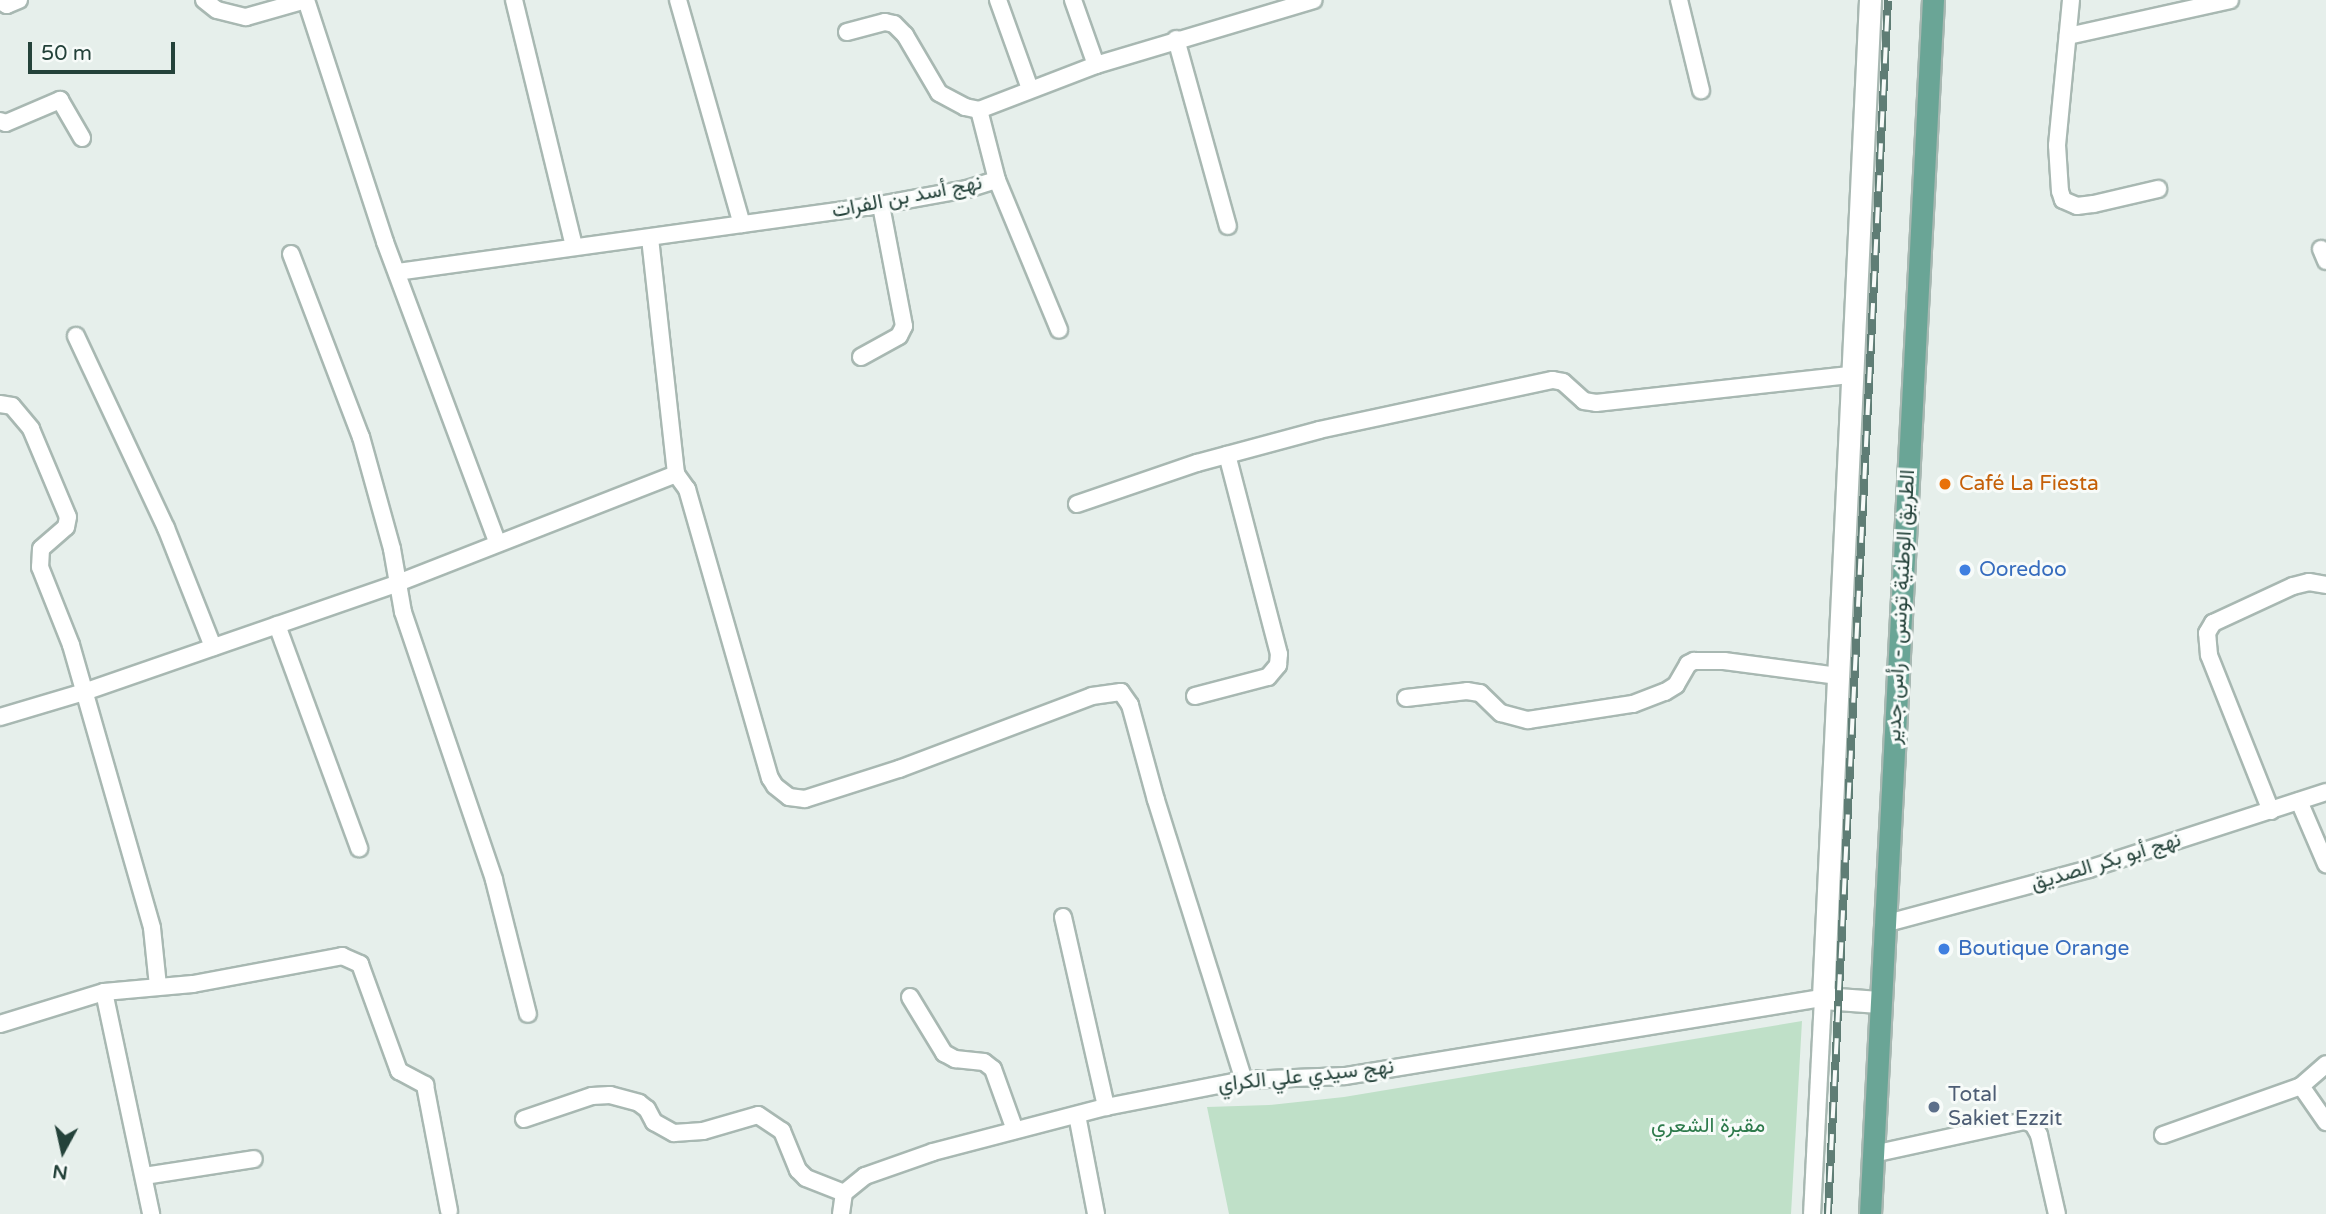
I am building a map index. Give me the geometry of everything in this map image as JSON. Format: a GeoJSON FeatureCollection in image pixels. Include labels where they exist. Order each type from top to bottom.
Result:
{"type":"FeatureCollection","features":[{"type":"Feature","properties":{"kind":"main road","name":"الطريق الوطنية تونس - رأس جدير"},"geometry":{"type":"LineString","coordinates":[[1870,1214],[1933,0]]}},
{"type":"Feature","properties":{"kind":"street"},"geometry":{"type":"LineString","coordinates":[[0,1],[7,5],[19,0]]}},
{"type":"Feature","properties":{"kind":"street"},"geometry":{"type":"LineString","coordinates":[[204,0],[217,10],[246,17],[306,0],[397,272],[497,541]]}},
{"type":"Feature","properties":{"kind":"street"},"geometry":{"type":"LineString","coordinates":[[514,0],[574,246]]}},
{"type":"Feature","properties":{"kind":"street"},"geometry":{"type":"LineString","coordinates":[[678,0],[742,224]]}},
{"type":"Feature","properties":{"kind":"street"},"geometry":{"type":"LineString","coordinates":[[998,0],[1030,89]]}},
{"type":"Feature","properties":{"kind":"street"},"geometry":{"type":"LineString","coordinates":[[1073,0],[1096,65]]}},
{"type":"Feature","properties":{"kind":"street"},"geometry":{"type":"LineString","coordinates":[[847,32],[885,22],[894,24],[905,35],[939,93],[965,107],[979,110],[1096,65],[1314,0]]}},
{"type":"Feature","properties":{"kind":"street"},"geometry":{"type":"LineString","coordinates":[[1679,0],[1701,90]]}},
{"type":"Feature","properties":{"kind":"street"},"geometry":{"type":"LineString","coordinates":[[1812,1214],[1870,0]]}},
{"type":"Feature","properties":{"kind":"street"},"geometry":{"type":"LineString","coordinates":[[2071,0],[2057,145],[2063,200],[2077,206],[2158,189]]}},
{"type":"Feature","properties":{"kind":"street"},"geometry":{"type":"LineString","coordinates":[[2068,36],[2230,0]]}},
{"type":"Feature","properties":{"kind":"street"},"geometry":{"type":"LineString","coordinates":[[1176,39],[1228,226]]}},
{"type":"Feature","properties":{"kind":"street"},"geometry":{"type":"LineString","coordinates":[[0,121],[6,123],[60,100],[82,138]]}},
{"type":"Feature","properties":{"kind":"street","name":"نهج أسد بن الفرات"},"geometry":{"type":"LineString","coordinates":[[397,272],[881,205],[957,191],[997,180],[979,110]]}},
{"type":"Feature","properties":{"kind":"street"},"geometry":{"type":"LineString","coordinates":[[997,180],[1059,330]]}},
{"type":"Feature","properties":{"kind":"street"},"geometry":{"type":"LineString","coordinates":[[861,357],[899,336],[904,326],[881,205]]}},
{"type":"Feature","properties":{"kind":"street"},"geometry":{"type":"LineString","coordinates":[[650,238],[676,474],[687,489],[770,778],[789,797],[805,799],[874,778],[1092,696],[1118,691],[1127,697],[1156,800],[1244,1080]]}},
{"type":"Feature","properties":{"kind":"street"},"geometry":{"type":"LineString","coordinates":[[291,254],[361,437],[392,550],[403,612],[494,880],[528,1014]]}},
{"type":"Feature","properties":{"kind":"street"},"geometry":{"type":"LineString","coordinates":[[76,336],[166,528],[214,647]]}},
{"type":"Feature","properties":{"kind":"street"},"geometry":{"type":"LineString","coordinates":[[1077,504],[1227,455],[1319,430],[1553,380],[1563,382],[1584,401],[1596,403],[1851,375]]}},
{"type":"Feature","properties":{"kind":"street"},"geometry":{"type":"LineString","coordinates":[[0,404],[12,407],[31,429],[66,508],[66,527],[41,549],[40,567],[71,645],[152,928],[158,986]]}},
{"type":"Feature","properties":{"kind":"street"},"geometry":{"type":"LineString","coordinates":[[1195,696],[1268,677],[1278,665],[1279,654],[1227,455]]}},
{"type":"Feature","properties":{"kind":"street"},"geometry":{"type":"LineString","coordinates":[[0,717],[84,692],[398,583],[497,541],[676,474]]}},
{"type":"Feature","properties":{"kind":"street"},"geometry":{"type":"LineString","coordinates":[[2271,811],[2209,655],[2207,633],[2213,623],[2293,586],[2309,582],[2326,584]]}},
{"type":"Feature","properties":{"kind":"street"},"geometry":{"type":"LineString","coordinates":[[277,625],[359,848]]}},
{"type":"Feature","properties":{"kind":"street"},"geometry":{"type":"LineString","coordinates":[[1406,698],[1467,691],[1480,693],[1501,713],[1528,720],[1633,704],[1676,685],[1688,664],[1694,661],[1724,661],[1838,676]]}},
{"type":"Feature","properties":{"kind":"street","name":"نهج أبو بكر الصديق"},"geometry":{"type":"LineString","coordinates":[[1884,924],[1953,903],[2036,885],[2326,792]]}},
{"type":"Feature","properties":{"kind":"street"},"geometry":{"type":"LineString","coordinates":[[2299,801],[2326,864]]}},
{"type":"Feature","properties":{"kind":"street"},"geometry":{"type":"LineString","coordinates":[[1063,917],[1106,1107]]}},
{"type":"Feature","properties":{"kind":"street"},"geometry":{"type":"LineString","coordinates":[[0,1024],[104,992],[193,984],[342,956],[360,964],[399,1071],[425,1085],[449,1211]]}},
{"type":"Feature","properties":{"kind":"street"},"geometry":{"type":"LineString","coordinates":[[104,992],[151,1214]]}},
{"type":"Feature","properties":{"kind":"street"},"geometry":{"type":"LineString","coordinates":[[910,997],[944,1053],[955,1059],[984,1062],[993,1069],[1015,1130]]}},
{"type":"Feature","properties":{"kind":"street"},"geometry":{"type":"LineString","coordinates":[[1823,998],[1879,1002]]}},
{"type":"Feature","properties":{"kind":"street","name":"نهج سيدي علي الكراي"},"geometry":{"type":"LineString","coordinates":[[844,1193],[865,1176],[933,1152],[1106,1107],[1244,1080],[1345,1076],[1823,998]]}},
{"type":"Feature","properties":{"kind":"street"},"geometry":{"type":"LineString","coordinates":[[2163,1135],[2301,1086],[2326,1064]]}},
{"type":"Feature","properties":{"kind":"street"},"geometry":{"type":"LineString","coordinates":[[2301,1086],[2326,1122]]}},
{"type":"Feature","properties":{"kind":"street"},"geometry":{"type":"LineString","coordinates":[[524,1119],[592,1096],[610,1095],[639,1102],[647,1109],[654,1122],[674,1133],[703,1131],[758,1115],[782,1130],[798,1170],[806,1178],[844,1193],[841,1214]]}},
{"type":"Feature","properties":{"kind":"street"},"geometry":{"type":"LineString","coordinates":[[1077,1115],[1096,1214]]}},
{"type":"Feature","properties":{"kind":"street"},"geometry":{"type":"LineString","coordinates":[[1873,1154],[2024,1121],[2033,1124],[2039,1135],[2057,1214]]}},
{"type":"Feature","properties":{"kind":"street"},"geometry":{"type":"LineString","coordinates":[[144,1176],[254,1158]]}},
{"type":"Feature","properties":{"kind":"green space","name":"مقبرة الشعري"},"geometry":{"type":"Polygon","coordinates":[[[1802,1021],[1791,1214],[1229,1214],[1207,1107],[1269,1105],[1344,1097],[1802,1021]]]}},
{"type":"Feature","properties":{"kind":"railway"},"geometry":{"type":"LineString","coordinates":[[1828,1214],[1888,0]]}},
{"type":"Feature","properties":{"kind":"place","name":"Café La Fiesta"},"geometry":{"type":"Point","coordinates":[1945,484]}},
{"type":"Feature","properties":{"kind":"place","name":"Ooredoo"},"geometry":{"type":"Point","coordinates":[1965,570]}},
{"type":"Feature","properties":{"kind":"place","name":"Boutique Orange"},"geometry":{"type":"Point","coordinates":[1944,949]}},
{"type":"Feature","properties":{"kind":"place","name":"Total Sakiet Ezzit"},"geometry":{"type":"Point","coordinates":[1934,1107]}}]}
